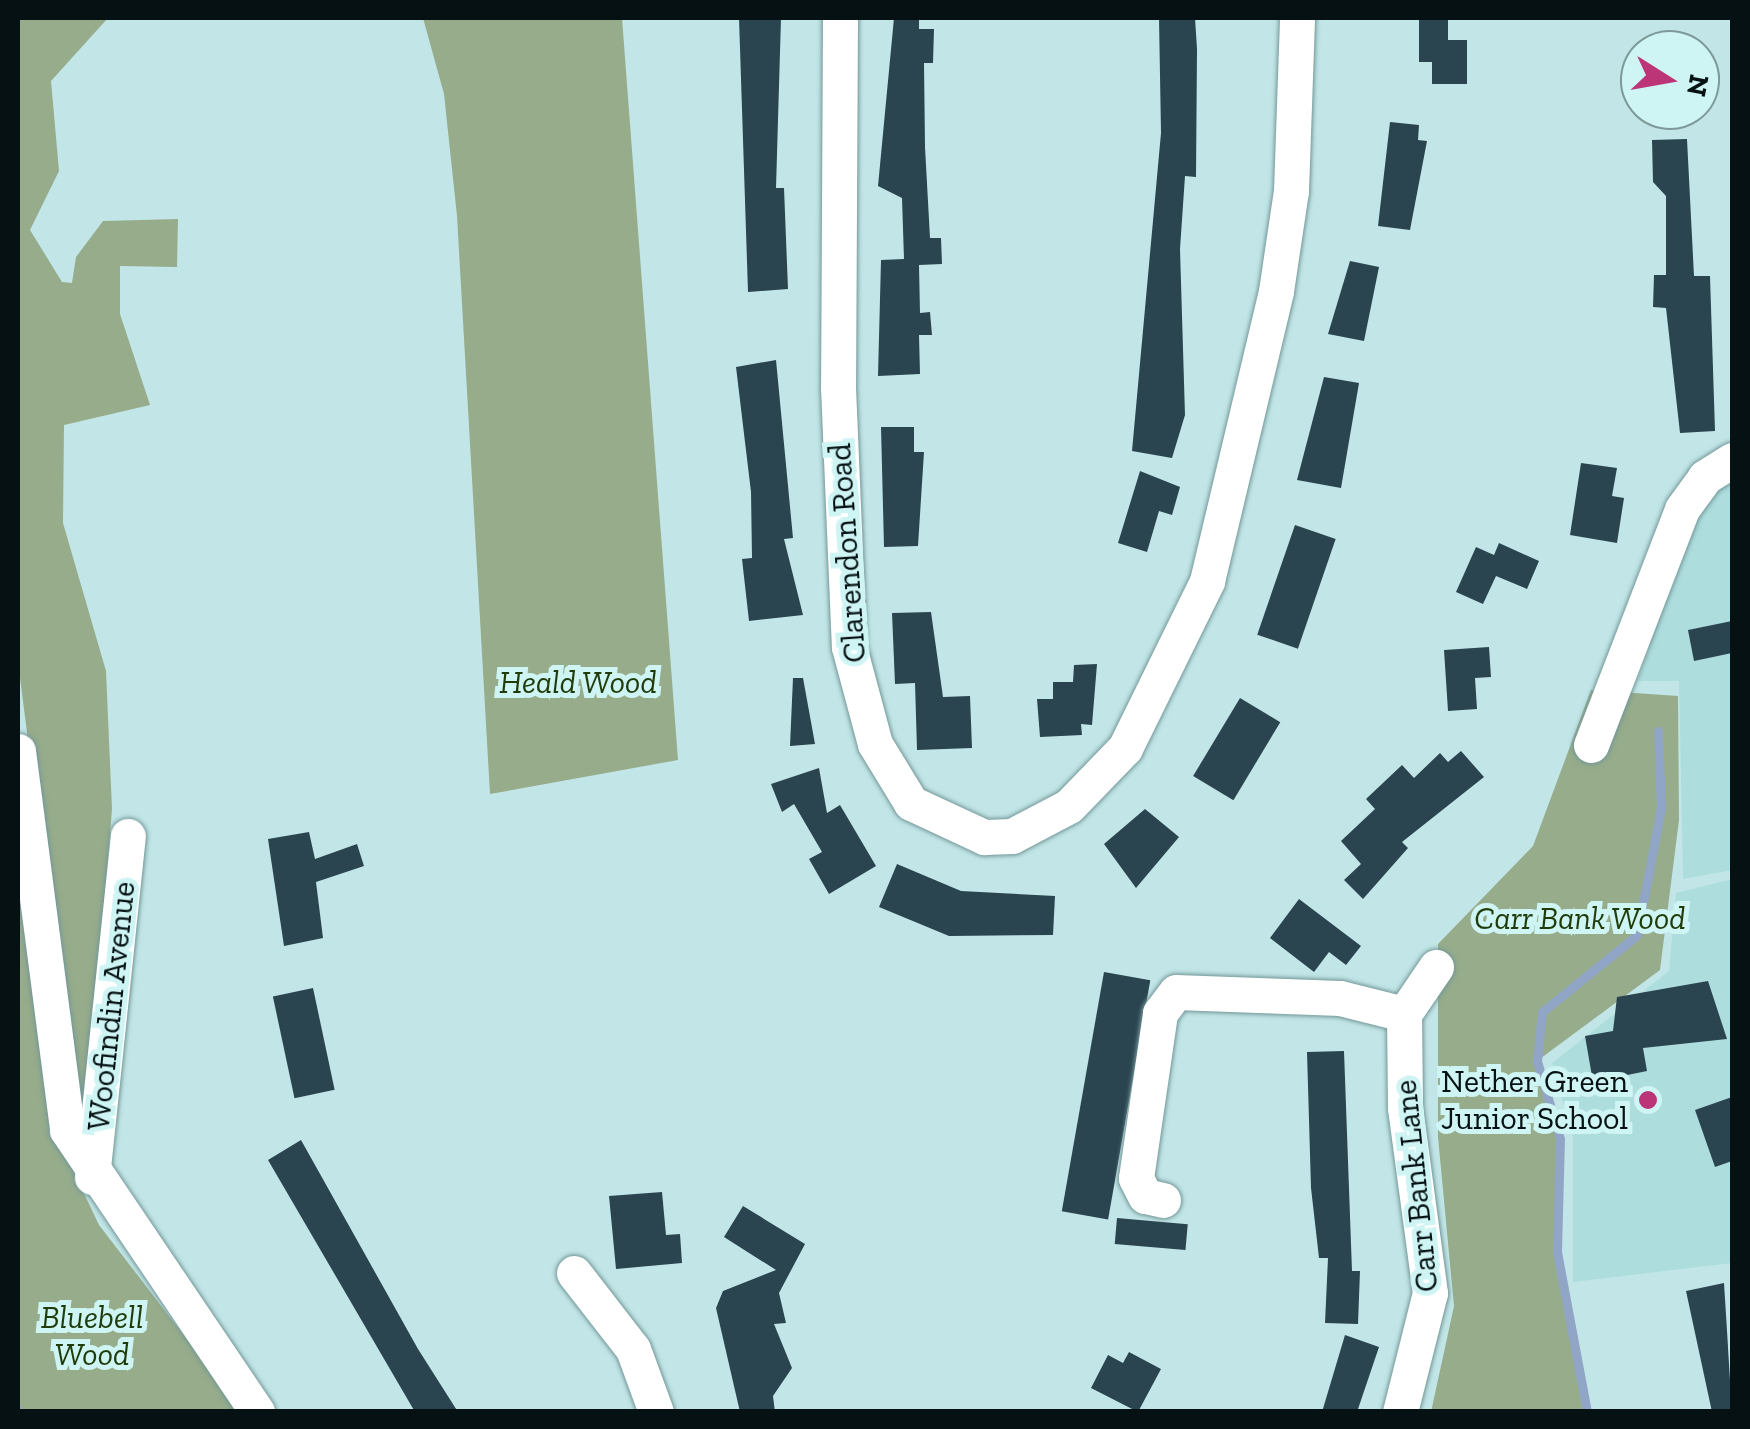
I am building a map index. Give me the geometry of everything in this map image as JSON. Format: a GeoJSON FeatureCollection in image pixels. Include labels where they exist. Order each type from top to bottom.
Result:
{"type":"FeatureCollection","features":[{"type":"Feature","properties":{"kind":"street","name":"Clarendon Road"},"geometry":{"type":"LineString","coordinates":[[840,18],[838,386],[848,648],[875,744],[911,803],[984,837],[1038,824],[1097,780],[1151,708],[1207,581],[1259,378],[1297,100],[1297,18]]}},
{"type":"Feature","properties":{"kind":"street"},"geometry":{"type":"LineString","coordinates":[[1591,744],[1682,509],[1705,476],[1732,460]]}},
{"type":"Feature","properties":{"kind":"street"},"geometry":{"type":"LineString","coordinates":[[18,751],[56,1089],[92,1177],[257,1412]]}},
{"type":"Feature","properties":{"kind":"street","name":"Woofindin Avenue"},"geometry":{"type":"LineString","coordinates":[[92,1177],[128,836]]}},
{"type":"Feature","properties":{"kind":"street"},"geometry":{"type":"LineString","coordinates":[[1163,1200],[1145,1196],[1136,1178],[1160,1013],[1176,992],[1340,998],[1404,1014],[1436,967]]}},
{"type":"Feature","properties":{"kind":"street","name":"Carr Bank Lane"},"geometry":{"type":"LineString","coordinates":[[1400,1412],[1430,1294],[1405,1108],[1404,1014]]}},
{"type":"Feature","properties":{"kind":"street"},"geometry":{"type":"LineString","coordinates":[[574,1273],[634,1349],[656,1412]]}},
{"type":"Feature","properties":{"kind":"shaded area"},"geometry":{"type":"Polygon","coordinates":[[[1732,471],[1732,870],[1683,879],[1679,681],[1638,681],[1682,546],[1712,483],[1732,471]]]}},
{"type":"Feature","properties":{"kind":"shaded area","name":"Nether Green Junior School"},"geometry":{"type":"Polygon","coordinates":[[[1732,879],[1732,1263],[1573,1282],[1573,1137],[1552,1063],[1669,971],[1676,893],[1732,879]]]}},
{"type":"Feature","properties":{"kind":"green space"},"geometry":{"type":"Polygon","coordinates":[[[18,18],[108,18],[51,81],[59,171],[30,230],[62,282],[72,283],[76,257],[103,221],[178,219],[177,267],[120,266],[120,314],[150,405],[64,425],[63,523],[106,671],[112,809],[88,1115],[76,1116],[18,662],[18,18]]]}},
{"type":"Feature","properties":{"kind":"green space","name":"Heald Wood"},"geometry":{"type":"Polygon","coordinates":[[[423,18],[622,18],[678,760],[490,794],[457,216],[444,94],[423,18]]]}},
{"type":"Feature","properties":{"kind":"green space","name":"Carr Bank Wood"},"geometry":{"type":"Polygon","coordinates":[[[1591,690],[1678,696],[1679,820],[1660,970],[1537,1061],[1560,1139],[1557,1252],[1587,1411],[1431,1412],[1454,1306],[1438,1137],[1438,944],[1533,846],[1591,690]]]}},
{"type":"Feature","properties":{"kind":"green space","name":"Bluebell Wood"},"geometry":{"type":"Polygon","coordinates":[[[18,886],[51,1124],[99,1225],[242,1411],[18,1411],[18,886]]]}},
{"type":"Feature","properties":{"kind":"building"},"geometry":{"type":"Polygon","coordinates":[[[739,18],[781,18],[776,188],[784,188],[788,289],[748,292],[739,18]]]}},
{"type":"Feature","properties":{"kind":"building"},"geometry":{"type":"Polygon","coordinates":[[[894,18],[919,18],[919,29],[934,29],[933,63],[924,63],[925,147],[930,238],[941,238],[942,264],[919,265],[920,313],[930,312],[932,335],[919,335],[920,374],[878,376],[881,260],[904,259],[902,198],[878,186],[894,18]]]}},
{"type":"Feature","properties":{"kind":"building"},"geometry":{"type":"Polygon","coordinates":[[[1159,18],[1195,18],[1197,49],[1196,177],[1185,176],[1180,249],[1185,415],[1172,458],[1132,451],[1161,133],[1159,18]]]}},
{"type":"Feature","properties":{"kind":"building"},"geometry":{"type":"Polygon","coordinates":[[[1419,18],[1448,18],[1448,40],[1467,40],[1467,84],[1432,84],[1432,62],[1419,62],[1419,18]]]}},
{"type":"Feature","properties":{"kind":"building"},"geometry":{"type":"Polygon","coordinates":[[[1390,122],[1419,125],[1418,140],[1427,141],[1410,230],[1378,226],[1390,122]]]}},
{"type":"Feature","properties":{"kind":"building"},"geometry":{"type":"Polygon","coordinates":[[[1687,139],[1694,276],[1710,276],[1715,431],[1680,433],[1666,308],[1653,307],[1654,275],[1666,275],[1666,196],[1653,182],[1652,140],[1687,139]]]}},
{"type":"Feature","properties":{"kind":"building"},"geometry":{"type":"Polygon","coordinates":[[[1350,261],[1379,267],[1364,341],[1328,334],[1350,261]]]}},
{"type":"Feature","properties":{"kind":"building"},"geometry":{"type":"Polygon","coordinates":[[[776,360],[793,538],[784,539],[803,615],[749,621],[742,559],[752,558],[751,492],[736,367],[776,360]]]}},
{"type":"Feature","properties":{"kind":"building"},"geometry":{"type":"Polygon","coordinates":[[[1324,377],[1359,383],[1341,488],[1297,480],[1324,377]]]}},
{"type":"Feature","properties":{"kind":"building"},"geometry":{"type":"Polygon","coordinates":[[[881,427],[914,427],[914,452],[924,452],[918,546],[884,547],[881,427]]]}},
{"type":"Feature","properties":{"kind":"building"},"geometry":{"type":"Polygon","coordinates":[[[1581,463],[1617,468],[1612,496],[1624,498],[1617,543],[1570,535],[1581,463]]]}},
{"type":"Feature","properties":{"kind":"building"},"geometry":{"type":"Polygon","coordinates":[[[1140,471],[1180,487],[1172,515],[1159,511],[1147,552],[1118,543],[1140,471]]]}},
{"type":"Feature","properties":{"kind":"building"},"geometry":{"type":"Polygon","coordinates":[[[1295,525],[1336,539],[1298,649],[1257,635],[1295,525]]]}},
{"type":"Feature","properties":{"kind":"building"},"geometry":{"type":"Polygon","coordinates":[[[1499,543],[1539,561],[1527,589],[1496,576],[1483,604],[1456,592],[1476,547],[1494,555],[1499,543]]]}},
{"type":"Feature","properties":{"kind":"building"},"geometry":{"type":"Polygon","coordinates":[[[931,612],[943,697],[970,696],[972,748],[917,750],[915,683],[895,684],[892,613],[931,612]]]}},
{"type":"Feature","properties":{"kind":"building"},"geometry":{"type":"Polygon","coordinates":[[[1732,621],[1732,653],[1694,661],[1688,630],[1732,621]]]}},
{"type":"Feature","properties":{"kind":"building"},"geometry":{"type":"Polygon","coordinates":[[[1489,647],[1491,677],[1475,678],[1477,709],[1448,711],[1444,650],[1489,647]]]}},
{"type":"Feature","properties":{"kind":"building"},"geometry":{"type":"Polygon","coordinates":[[[1097,664],[1092,725],[1081,724],[1082,735],[1040,737],[1037,699],[1053,699],[1053,682],[1073,682],[1074,665],[1097,664]]]}},
{"type":"Feature","properties":{"kind":"building"},"geometry":{"type":"Polygon","coordinates":[[[793,678],[803,678],[815,744],[790,746],[793,678]]]}},
{"type":"Feature","properties":{"kind":"building"},"geometry":{"type":"Polygon","coordinates":[[[1240,698],[1280,722],[1233,800],[1193,776],[1240,698]]]}},
{"type":"Feature","properties":{"kind":"building"},"geometry":{"type":"Polygon","coordinates":[[[1461,751],[1484,777],[1402,842],[1408,848],[1363,899],[1344,880],[1361,864],[1341,841],[1375,809],[1366,799],[1402,765],[1414,778],[1440,753],[1448,762],[1461,751]]]}},
{"type":"Feature","properties":{"kind":"building"},"geometry":{"type":"Polygon","coordinates":[[[819,768],[827,813],[840,805],[876,866],[829,894],[809,859],[822,852],[794,804],[782,812],[771,784],[819,768]]]}},
{"type":"Feature","properties":{"kind":"building"},"geometry":{"type":"Polygon","coordinates":[[[1145,809],[1179,837],[1136,888],[1104,844],[1145,809]]]}},
{"type":"Feature","properties":{"kind":"building"},"geometry":{"type":"Polygon","coordinates":[[[309,832],[315,859],[357,844],[364,866],[316,882],[323,938],[284,946],[268,839],[309,832]]]}},
{"type":"Feature","properties":{"kind":"building"},"geometry":{"type":"Polygon","coordinates":[[[897,864],[961,891],[1055,896],[1053,935],[949,936],[879,907],[897,864]]]}},
{"type":"Feature","properties":{"kind":"building"},"geometry":{"type":"Polygon","coordinates":[[[1299,899],[1361,946],[1346,965],[1329,952],[1314,972],[1270,938],[1299,899]]]}},
{"type":"Feature","properties":{"kind":"building"},"geometry":{"type":"Polygon","coordinates":[[[1104,972],[1150,980],[1108,1219],[1062,1211],[1104,972]]]}},
{"type":"Feature","properties":{"kind":"building"},"geometry":{"type":"Polygon","coordinates":[[[1708,981],[1727,1039],[1643,1048],[1647,1071],[1593,1082],[1585,1036],[1613,1031],[1617,997],[1708,981]]]}},
{"type":"Feature","properties":{"kind":"building"},"geometry":{"type":"Polygon","coordinates":[[[313,988],[335,1090],[295,1098],[273,997],[313,988]]]}},
{"type":"Feature","properties":{"kind":"building"},"geometry":{"type":"Polygon","coordinates":[[[1344,1051],[1352,1271],[1360,1271],[1358,1324],[1325,1323],[1328,1258],[1319,1258],[1311,1188],[1307,1052],[1344,1051]]]}},
{"type":"Feature","properties":{"kind":"building"},"geometry":{"type":"Polygon","coordinates":[[[1732,1097],[1732,1161],[1715,1167],[1695,1110],[1732,1097]]]}},
{"type":"Feature","properties":{"kind":"building"},"geometry":{"type":"Polygon","coordinates":[[[301,1140],[418,1349],[458,1412],[415,1412],[268,1160],[301,1140]]]}},
{"type":"Feature","properties":{"kind":"building"},"geometry":{"type":"Polygon","coordinates":[[[662,1192],[666,1235],[680,1234],[682,1263],[616,1269],[609,1196],[662,1192]]]}},
{"type":"Feature","properties":{"kind":"building"},"geometry":{"type":"Polygon","coordinates":[[[743,1206],[805,1244],[779,1293],[786,1323],[774,1324],[792,1368],[773,1396],[775,1412],[740,1412],[716,1308],[723,1291],[776,1270],[724,1237],[743,1206]]]}},
{"type":"Feature","properties":{"kind":"building"},"geometry":{"type":"Polygon","coordinates":[[[1117,1218],[1188,1224],[1185,1250],[1115,1244],[1117,1218]]]}},
{"type":"Feature","properties":{"kind":"building"},"geometry":{"type":"Polygon","coordinates":[[[1724,1283],[1732,1412],[1712,1412],[1686,1291],[1724,1283]]]}},
{"type":"Feature","properties":{"kind":"building"},"geometry":{"type":"Polygon","coordinates":[[[1345,1335],[1379,1347],[1357,1412],[1322,1412],[1345,1335]]]}},
{"type":"Feature","properties":{"kind":"building"},"geometry":{"type":"Polygon","coordinates":[[[1129,1352],[1161,1369],[1138,1412],[1091,1388],[1108,1355],[1123,1363],[1129,1352]]]}},
{"type":"Feature","properties":{"kind":"waterway"},"geometry":{"type":"LineString","coordinates":[[1587,1412],[1557,1252],[1560,1139],[1537,1061],[1542,1012],[1637,935],[1661,808],[1658,731]]}},
{"type":"Feature","properties":{"kind":"place","name":"Nether Green Junior School"},"geometry":{"type":"Point","coordinates":[1648,1100]}}]}
